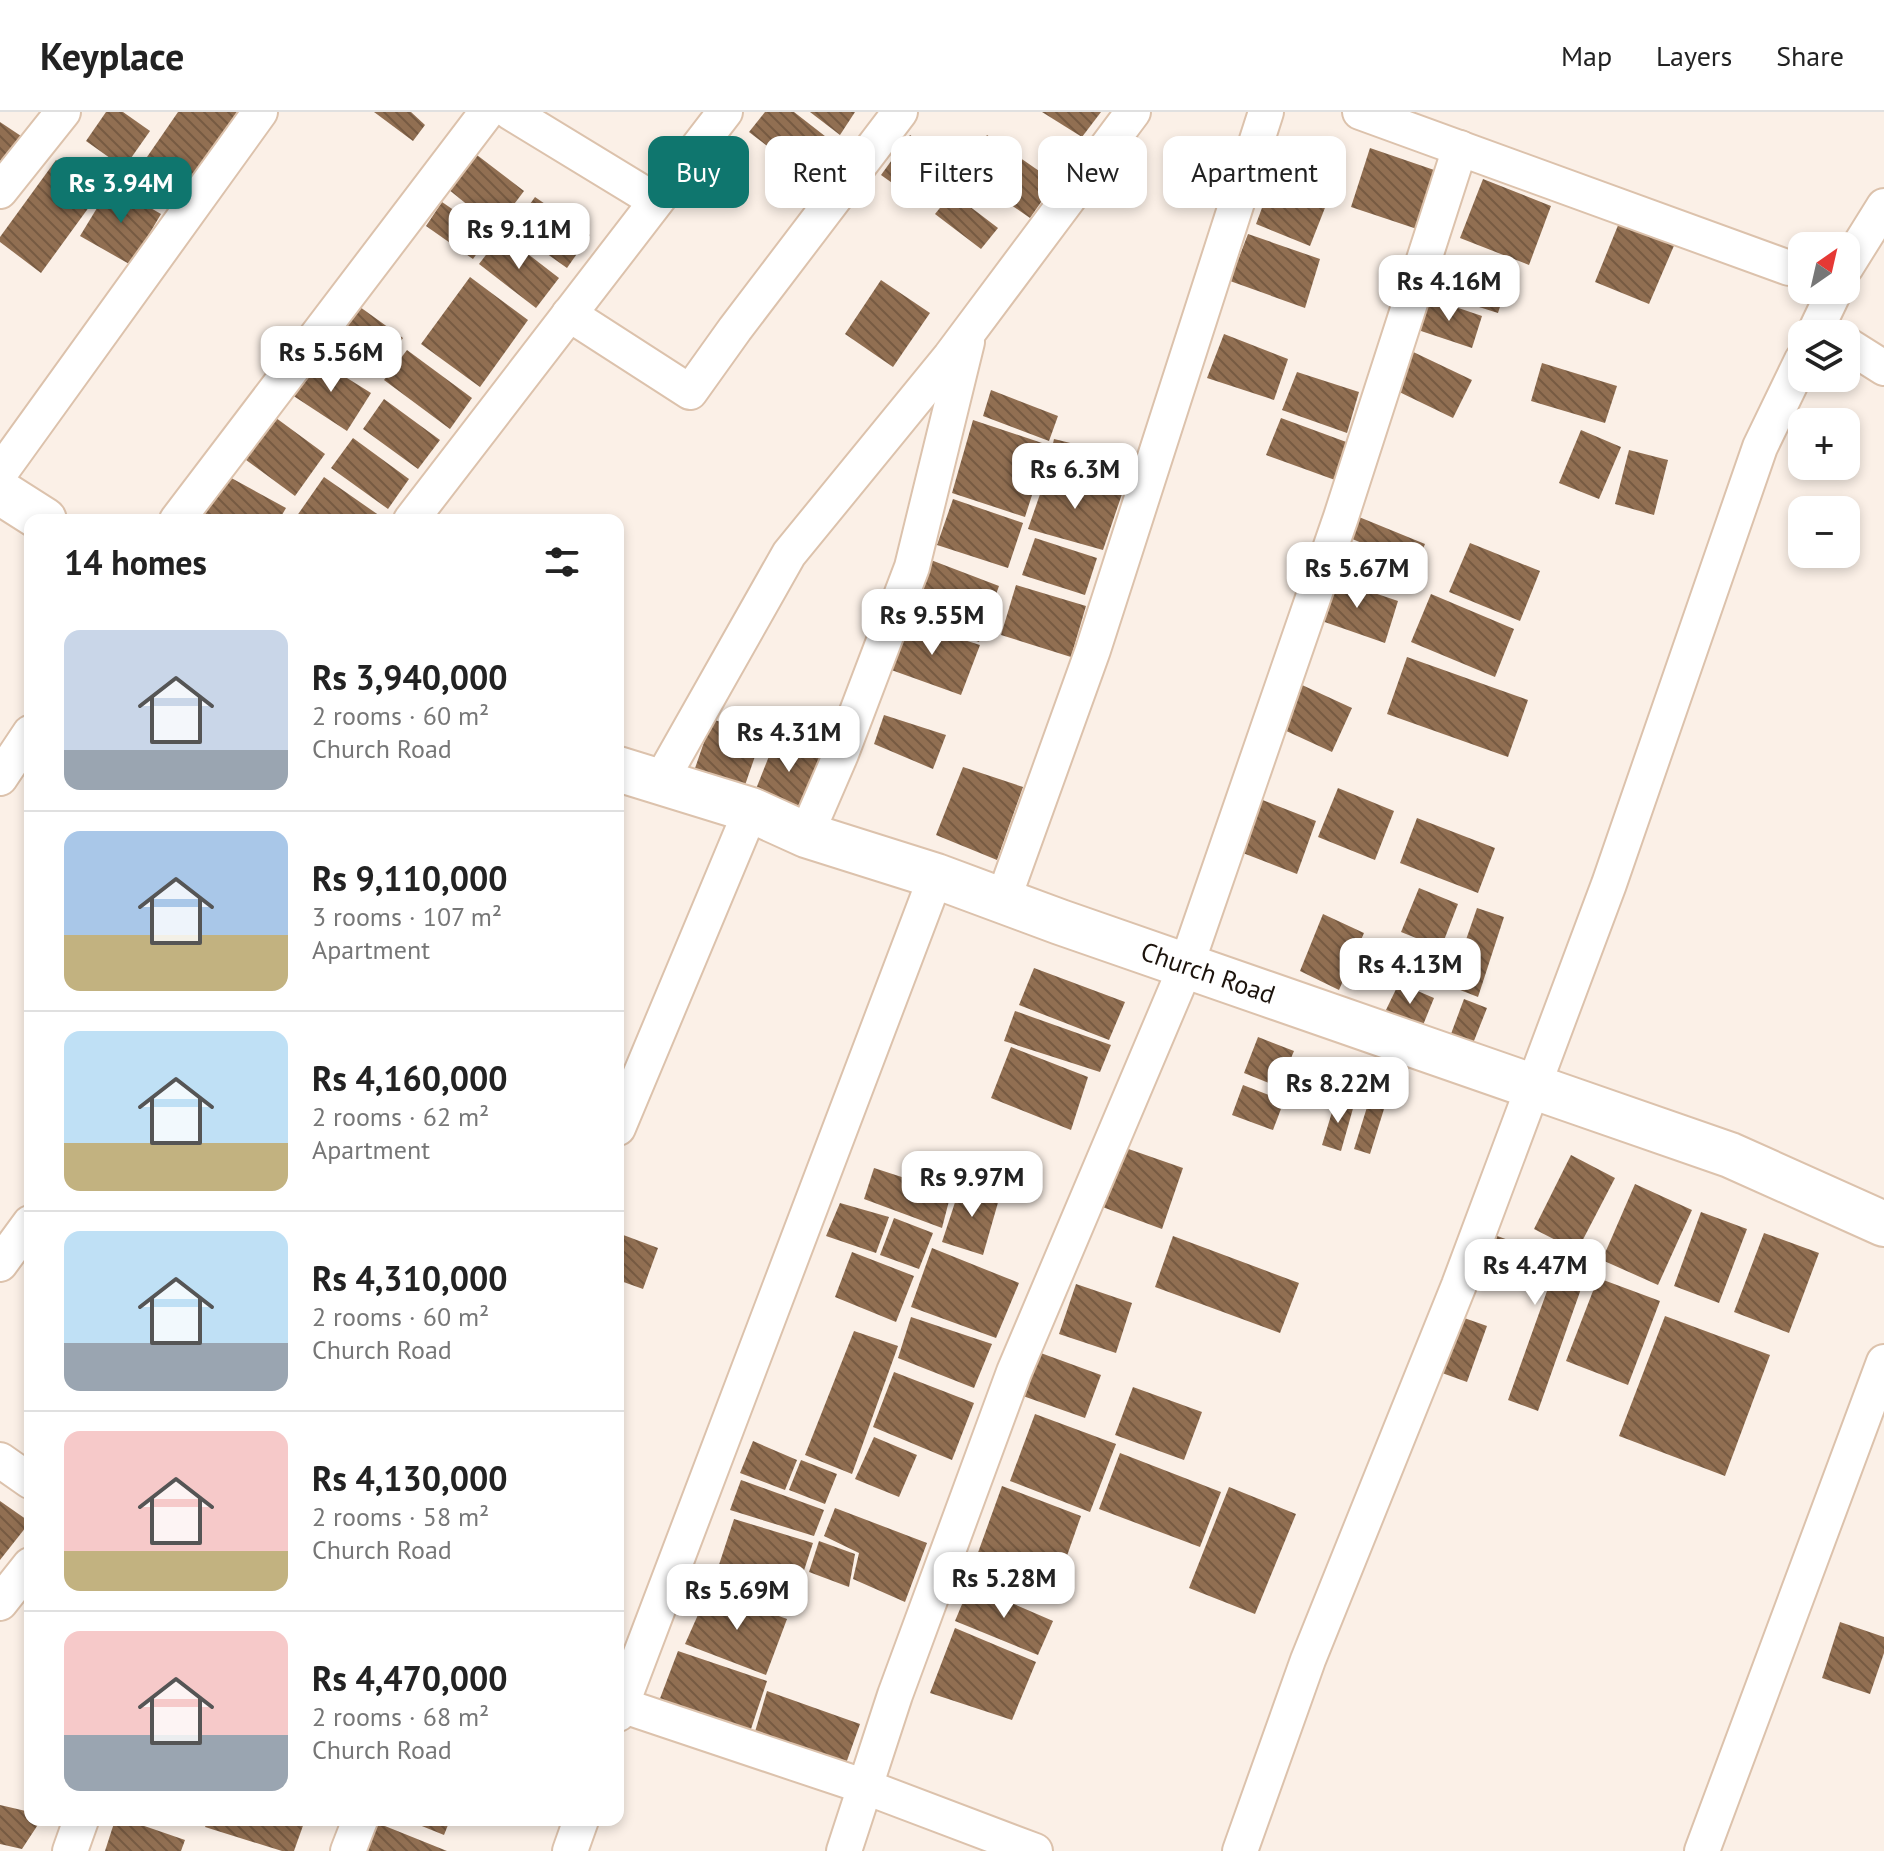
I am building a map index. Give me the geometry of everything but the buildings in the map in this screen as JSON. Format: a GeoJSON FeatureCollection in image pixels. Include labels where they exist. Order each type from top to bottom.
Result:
{"type":"FeatureCollection","features":[{"type":"Feature","properties":{"kind":"main road"},"geometry":{"type":"LineString","coordinates":[[0,492],[35,514]]}},
{"type":"Feature","properties":{"kind":"main road","name":"Church Road"},"geometry":{"type":"LineString","coordinates":[[624,771],[751,810],[806,835],[936,876],[1730,1155],[1884,1224]]}},
{"type":"Feature","properties":{"kind":"street"},"geometry":{"type":"LineString","coordinates":[[0,191],[63,112]]}},
{"type":"Feature","properties":{"kind":"street"},"geometry":{"type":"LineString","coordinates":[[0,473],[260,112]]}},
{"type":"Feature","properties":{"kind":"street"},"geometry":{"type":"LineString","coordinates":[[182,514],[487,112]]}},
{"type":"Feature","properties":{"kind":"street"},"geometry":{"type":"LineString","coordinates":[[510,112],[648,196]]}},
{"type":"Feature","properties":{"kind":"street"},"geometry":{"type":"LineString","coordinates":[[706,136],[725,112]]}},
{"type":"Feature","properties":{"kind":"street"},"geometry":{"type":"LineString","coordinates":[[569,314],[690,392],[900,112]]}},
{"type":"Feature","properties":{"kind":"street"},"geometry":{"type":"LineString","coordinates":[[660,782],[789,554],[970,330],[1133,112]]}},
{"type":"Feature","properties":{"kind":"street"},"geometry":{"type":"LineString","coordinates":[[1003,900],[1093,650],[1266,112]]}},
{"type":"Feature","properties":{"kind":"street"},"geometry":{"type":"LineString","coordinates":[[1360,112],[1788,268]]}},
{"type":"Feature","properties":{"kind":"street"},"geometry":{"type":"LineString","coordinates":[[844,1851],[895,1695],[1014,1372],[1186,966],[1336,532],[1460,148]]}},
{"type":"Feature","properties":{"kind":"street"},"geometry":{"type":"LineString","coordinates":[[1860,244],[1884,206]]}},
{"type":"Feature","properties":{"kind":"street"},"geometry":{"type":"LineString","coordinates":[[416,514],[651,208]]}},
{"type":"Feature","properties":{"kind":"street"},"geometry":{"type":"LineString","coordinates":[[806,835],[841,754],[912,567],[970,330]]}},
{"type":"Feature","properties":{"kind":"street"},"geometry":{"type":"LineString","coordinates":[[1860,354],[1884,368]]}},
{"type":"Feature","properties":{"kind":"street"},"geometry":{"type":"LineString","coordinates":[[1240,1851],[1308,1660],[1459,1285],[1609,884],[1760,447],[1788,389]]}},
{"type":"Feature","properties":{"kind":"street"},"geometry":{"type":"LineString","coordinates":[[0,778],[24,742]]}},
{"type":"Feature","properties":{"kind":"street"},"geometry":{"type":"LineString","coordinates":[[624,1114],[751,810]]}},
{"type":"Feature","properties":{"kind":"street"},"geometry":{"type":"LineString","coordinates":[[624,1694],[936,876]]}},
{"type":"Feature","properties":{"kind":"street"},"geometry":{"type":"LineString","coordinates":[[0,1264],[24,1231]]}},
{"type":"Feature","properties":{"kind":"street"},"geometry":{"type":"LineString","coordinates":[[1702,1851],[1884,1362]]}},
{"type":"Feature","properties":{"kind":"street"},"geometry":{"type":"LineString","coordinates":[[0,1460],[24,1477]]}},
{"type":"Feature","properties":{"kind":"street"},"geometry":{"type":"LineString","coordinates":[[0,1603],[24,1573]]}},
{"type":"Feature","properties":{"kind":"street"},"geometry":{"type":"LineString","coordinates":[[624,1709],[866,1787],[1035,1851]]}},
{"type":"Feature","properties":{"kind":"street"},"geometry":{"type":"LineString","coordinates":[[70,1851],[79,1826]]}},
{"type":"Feature","properties":{"kind":"street"},"geometry":{"type":"LineString","coordinates":[[348,1851],[358,1826]]}},
{"type":"Feature","properties":{"kind":"street"},"geometry":{"type":"LineString","coordinates":[[570,1851],[579,1826]]}}]}
